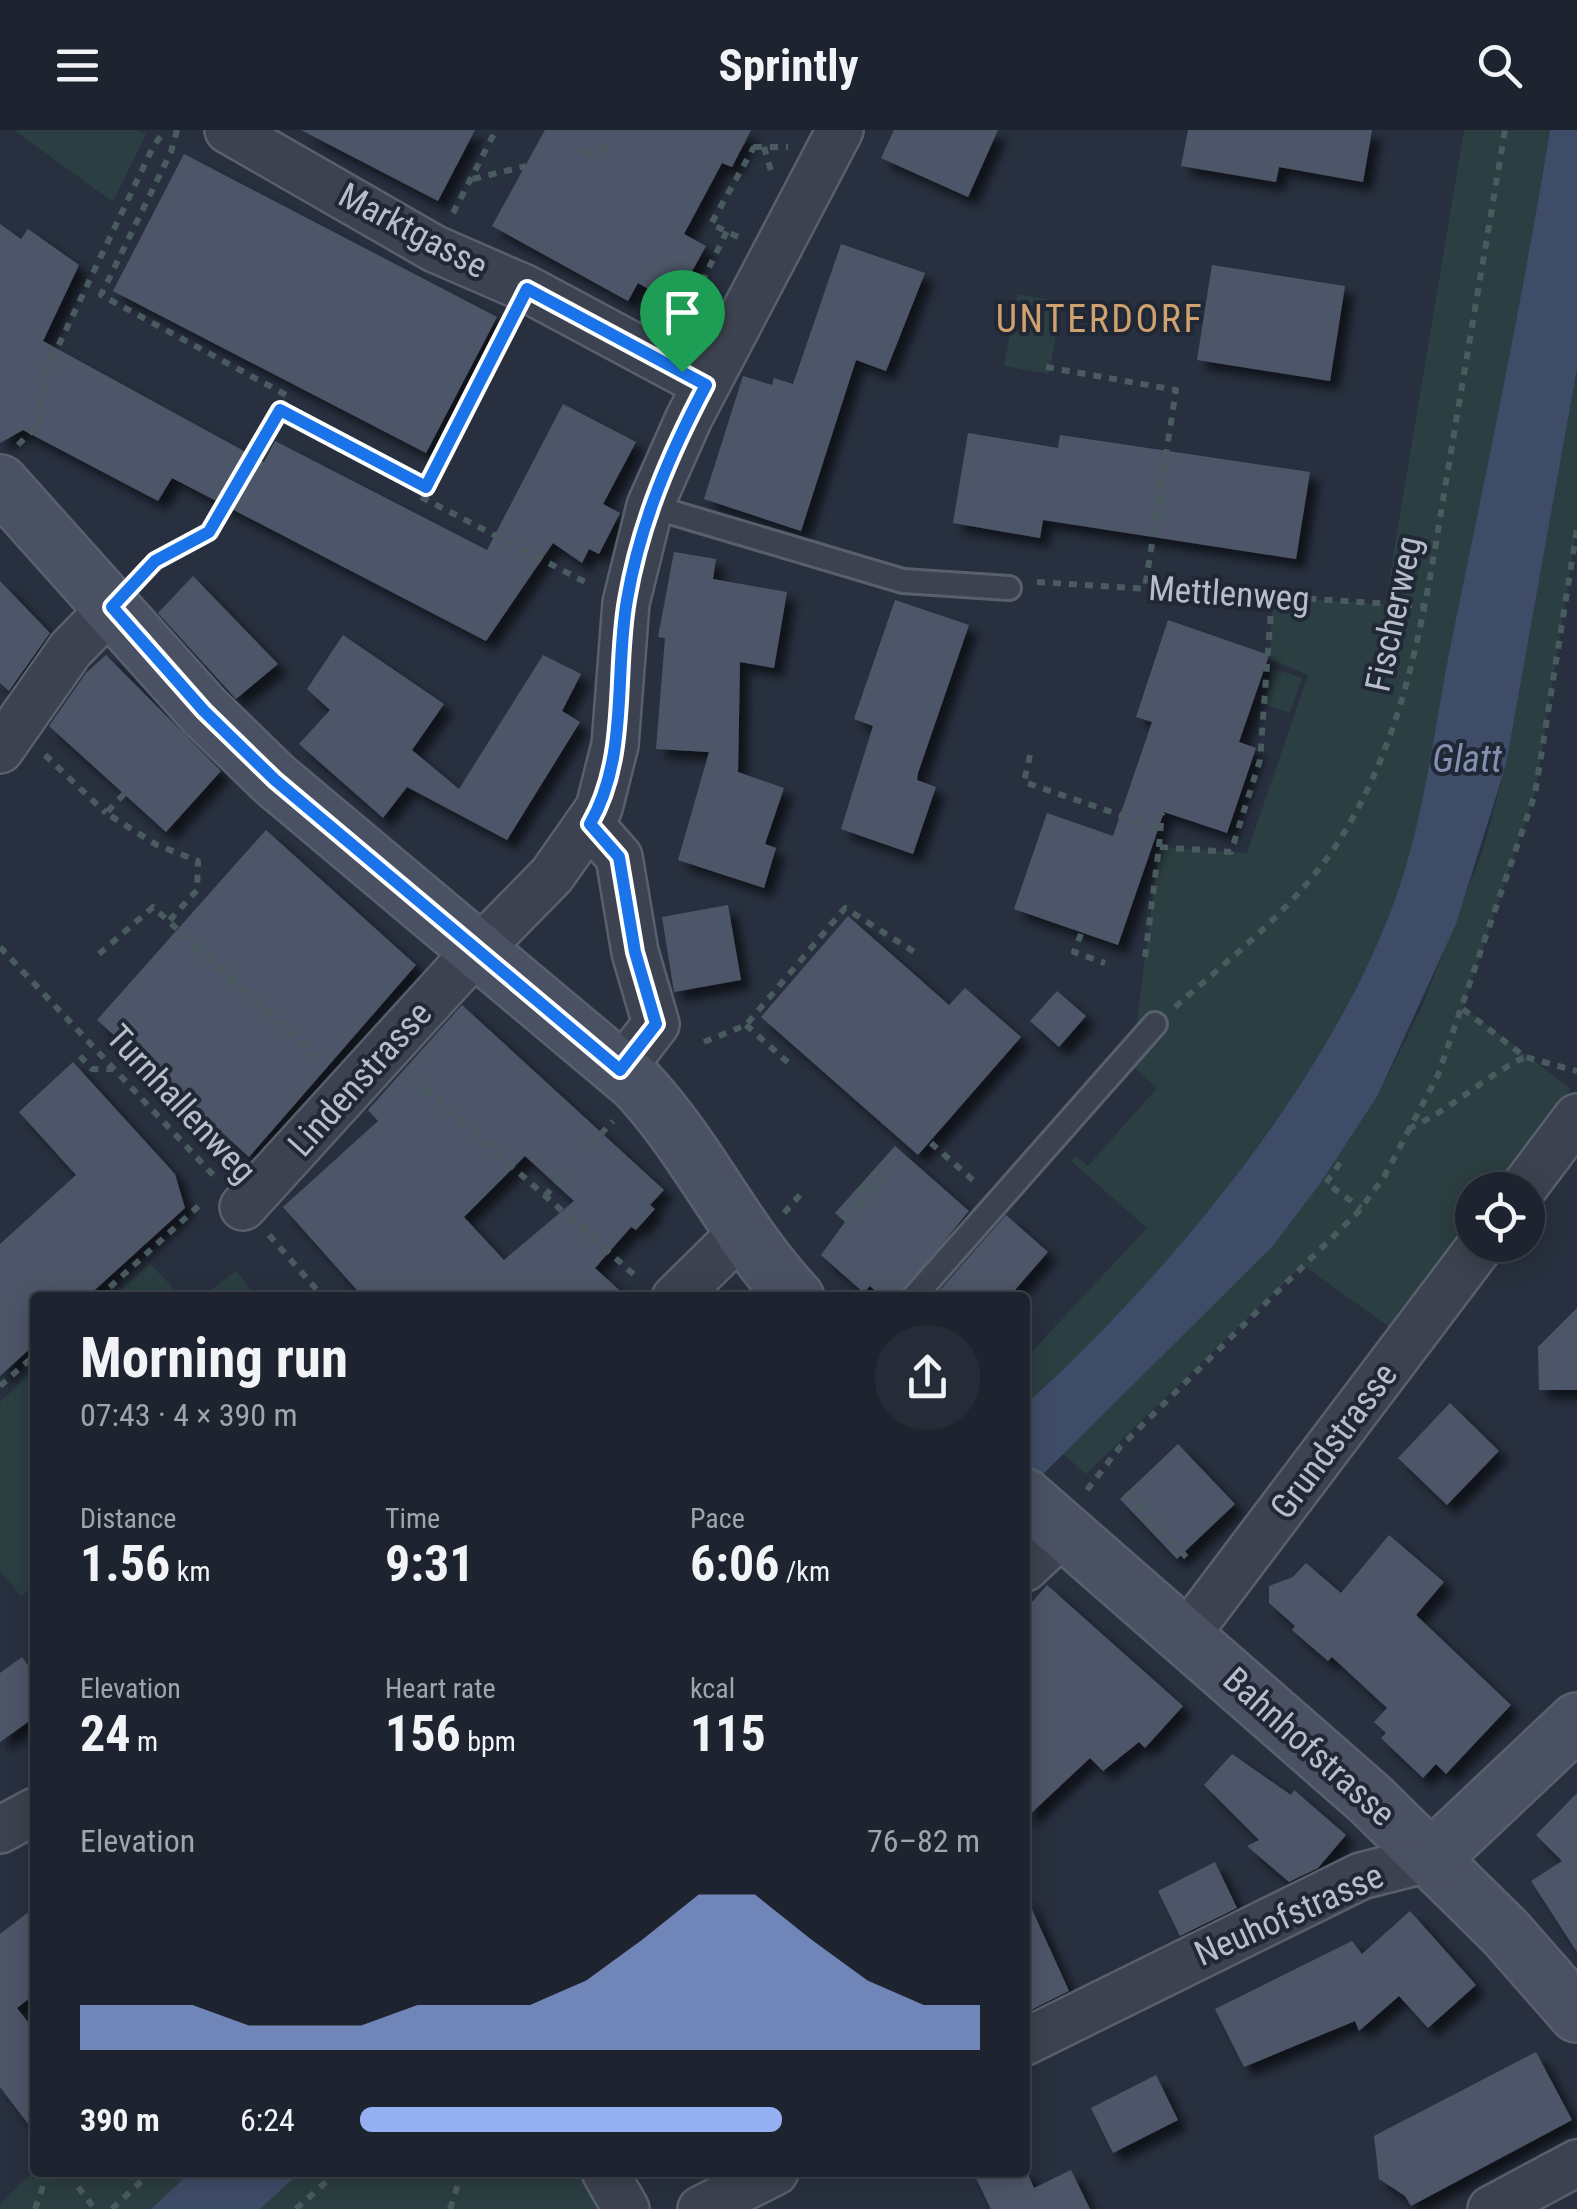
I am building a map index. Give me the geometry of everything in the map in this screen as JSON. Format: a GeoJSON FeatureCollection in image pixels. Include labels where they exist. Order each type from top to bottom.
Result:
{"type":"FeatureCollection","features":[{"type":"Feature","properties":{"kind":"street","name":"Marktgasse"},"geometry":{"type":"LineString","coordinates":[[228,130],[435,248],[527,289],[694,378]]}},
{"type":"Feature","properties":{"kind":"street","name":"Lindenstrasse"},"geometry":{"type":"LineString","coordinates":[[233,1196],[354,1089],[566,859],[590,824],[612,766],[626,602],[650,506],[694,378],[774,256],[840,130]]}},
{"type":"Feature","properties":{"kind":"street"},"geometry":{"type":"LineString","coordinates":[[6,467],[112,607],[204,711],[275,780],[478,951],[654,1061]]}},
{"type":"Feature","properties":{"kind":"street"},"geometry":{"type":"LineString","coordinates":[[7,737],[70,650],[112,607]]}},
{"type":"Feature","properties":{"kind":"street"},"geometry":{"type":"LineString","coordinates":[[590,824],[619,857],[654,1061],[681,1135],[742,1232],[791,1292]]}},
{"type":"Feature","properties":{"kind":"street"},"geometry":{"type":"LineString","coordinates":[[1536,1172],[1577,1117]]}},
{"type":"Feature","properties":{"kind":"street"},"geometry":{"type":"LineString","coordinates":[[659,1290],[742,1232]]}},
{"type":"Feature","properties":{"kind":"street","name":"Grundstrasse"},"geometry":{"type":"LineString","coordinates":[[1185,1637],[1468,1262]]}},
{"type":"Feature","properties":{"kind":"street"},"geometry":{"type":"LineString","coordinates":[[1030,1563],[1044,1550],[1042,1512]]}},
{"type":"Feature","properties":{"kind":"street","name":"Bahnhofstrasse"},"geometry":{"type":"LineString","coordinates":[[1042,1512],[1432,1858],[1577,2014]]}},
{"type":"Feature","properties":{"kind":"street","name":"Neuhofstrasse"},"geometry":{"type":"LineString","coordinates":[[1030,2040],[1361,1876],[1432,1858],[1577,1722]]}},
{"type":"Feature","properties":{"kind":"street"},"geometry":{"type":"LineString","coordinates":[[0,1830],[30,1815]]}},
{"type":"Feature","properties":{"kind":"street"},"geometry":{"type":"LineString","coordinates":[[1492,2209],[1577,2163]]}},
{"type":"Feature","properties":{"kind":"street"},"geometry":{"type":"LineString","coordinates":[[608,2177],[626,2209]]}},
{"type":"Feature","properties":{"kind":"street"},"geometry":{"type":"LineString","coordinates":[[701,2209],[765,2177]]}},
{"type":"Feature","properties":{"kind":"lane"},"geometry":{"type":"LineString","coordinates":[[650,506],[903,582],[1009,588]]}},
{"type":"Feature","properties":{"kind":"lane"},"geometry":{"type":"LineString","coordinates":[[918,1292],[1155,1024]]}},
{"type":"Feature","properties":{"kind":"path"},"geometry":{"type":"LineString","coordinates":[[6,467],[38,425],[44,376],[153,146],[165,130]]}},
{"type":"Feature","properties":{"kind":"path"},"geometry":{"type":"LineString","coordinates":[[112,607],[155,561],[209,532],[288,396],[101,295],[172,152],[177,130]]}},
{"type":"Feature","properties":{"kind":"path"},"geometry":{"type":"LineString","coordinates":[[435,248],[496,130]]}},
{"type":"Feature","properties":{"kind":"path","name":"Fischerweg"},"geometry":{"type":"LineString","coordinates":[[1155,1024],[1282,912],[1339,839],[1369,787],[1394,726],[1425,606],[1505,130]]}},
{"type":"Feature","properties":{"kind":"path"},"geometry":{"type":"LineString","coordinates":[[744,142],[754,147],[794,147]]}},
{"type":"Feature","properties":{"kind":"path"},"geometry":{"type":"LineString","coordinates":[[754,147],[711,224],[774,256]]}},
{"type":"Feature","properties":{"kind":"path"},"geometry":{"type":"LineString","coordinates":[[585,153],[607,148]]}},
{"type":"Feature","properties":{"kind":"path"},"geometry":{"type":"LineString","coordinates":[[471,180],[526,166]]}},
{"type":"Feature","properties":{"kind":"path"},"geometry":{"type":"LineString","coordinates":[[694,378],[680,327],[727,232]]}},
{"type":"Feature","properties":{"kind":"path"},"geometry":{"type":"LineString","coordinates":[[527,289],[422,496],[626,602]]}},
{"type":"Feature","properties":{"kind":"path"},"geometry":{"type":"LineString","coordinates":[[199,346],[203,338]]}},
{"type":"Feature","properties":{"kind":"path"},"geometry":{"type":"LineString","coordinates":[[1046,367],[1176,390],[1145,588]]}},
{"type":"Feature","properties":{"kind":"path"},"geometry":{"type":"LineString","coordinates":[[280,410],[426,487]]}},
{"type":"Feature","properties":{"kind":"path"},"geometry":{"type":"LineString","coordinates":[[1120,1446],[1360,1208],[1384,1177],[1438,1076],[1535,794],[1577,529]]}},
{"type":"Feature","properties":{"kind":"path","name":"Mettlenweg"},"geometry":{"type":"LineString","coordinates":[[1032,582],[1425,606]]}},
{"type":"Feature","properties":{"kind":"path"},"geometry":{"type":"LineString","coordinates":[[1159,847],[1232,852],[1260,760],[1272,597]]}},
{"type":"Feature","properties":{"kind":"path"},"geometry":{"type":"LineString","coordinates":[[7,737],[106,813],[157,845],[198,862],[197,890],[169,921]]}},
{"type":"Feature","properties":{"kind":"path"},"geometry":{"type":"LineString","coordinates":[[1030,755],[1024,782],[1160,830]]}},
{"type":"Feature","properties":{"kind":"path"},"geometry":{"type":"LineString","coordinates":[[106,813],[124,794]]}},
{"type":"Feature","properties":{"kind":"path"},"geometry":{"type":"LineString","coordinates":[[1145,958],[1162,813]]}},
{"type":"Feature","properties":{"kind":"path"},"geometry":{"type":"LineString","coordinates":[[99,954],[154,907],[354,1089]]}},
{"type":"Feature","properties":{"kind":"path"},"geometry":{"type":"LineString","coordinates":[[590,1146],[654,1061],[746,1025],[846,908],[916,953]]}},
{"type":"Feature","properties":{"kind":"path"},"geometry":{"type":"LineString","coordinates":[[1081,934],[1074,952],[1106,963]]}},
{"type":"Feature","properties":{"kind":"path","name":"Turnhallenweg"},"geometry":{"type":"LineString","coordinates":[[0,947],[319,1292]]}},
{"type":"Feature","properties":{"kind":"path"},"geometry":{"type":"LineString","coordinates":[[1462,1009],[1524,1057],[1577,1071]]}},
{"type":"Feature","properties":{"kind":"path"},"geometry":{"type":"LineString","coordinates":[[746,1025],[792,1066]]}},
{"type":"Feature","properties":{"kind":"path"},"geometry":{"type":"LineString","coordinates":[[385,1054],[545,1196],[659,1290]]}},
{"type":"Feature","properties":{"kind":"path"},"geometry":{"type":"LineString","coordinates":[[80,1056],[92,1069],[114,1068]]}},
{"type":"Feature","properties":{"kind":"path"},"geometry":{"type":"LineString","coordinates":[[1408,1129],[1457,1104],[1482,1082],[1524,1057]]}},
{"type":"Feature","properties":{"kind":"path"},"geometry":{"type":"LineString","coordinates":[[931,1143],[997,1201]]}},
{"type":"Feature","properties":{"kind":"path"},"geometry":{"type":"LineString","coordinates":[[1340,1163],[1326,1183],[1360,1208]]}},
{"type":"Feature","properties":{"kind":"path"},"geometry":{"type":"LineString","coordinates":[[843,1220],[861,1203],[858,1194],[882,1171]]}},
{"type":"Feature","properties":{"kind":"path"},"geometry":{"type":"LineString","coordinates":[[545,1196],[567,1172]]}},
{"type":"Feature","properties":{"kind":"path"},"geometry":{"type":"LineString","coordinates":[[106,1292],[233,1196]]}},
{"type":"Feature","properties":{"kind":"path"},"geometry":{"type":"LineString","coordinates":[[0,1386],[30,1359]]}},
{"type":"Feature","properties":{"kind":"path"},"geometry":{"type":"LineString","coordinates":[[1126,1493],[1183,1553]]}},
{"type":"Feature","properties":{"kind":"path"},"geometry":{"type":"LineString","coordinates":[[34,2209],[46,2177]]}},
{"type":"Feature","properties":{"kind":"path"},"geometry":{"type":"LineString","coordinates":[[112,2209],[145,2177]]}},
{"type":"Feature","properties":{"kind":"path"},"geometry":{"type":"LineString","coordinates":[[296,2209],[331,2177]]}},
{"type":"Feature","properties":{"kind":"path"},"geometry":{"type":"LineString","coordinates":[[450,2209],[460,2177]]}},
{"type":"Feature","properties":{"kind":"path"},"geometry":{"type":"LineString","coordinates":[[78,2187],[95,2209]]}},
{"type":"Feature","properties":{"kind":"shaded area"},"geometry":{"type":"Polygon","coordinates":[[[14,130],[138,130],[146,134],[113,202],[14,130]]]}},
{"type":"Feature","properties":{"kind":"shaded area"},"geometry":{"type":"Polygon","coordinates":[[[1464,130],[1550,130],[1421,807],[1394,902],[1365,970],[1328,1039],[1238,1173],[1133,1297],[1030,1400],[1030,1354],[1147,1228],[1071,1161],[1076,1156],[1088,1166],[1157,1088],[1123,1057],[1134,1045],[1159,847],[1247,853],[1308,675],[1270,659],[1272,597],[1385,604],[1464,130]]]}},
{"type":"Feature","properties":{"kind":"shaded area"},"geometry":{"type":"Polygon","coordinates":[[[1017,294],[1062,302],[1049,374],[1004,366],[1017,294]]]}},
{"type":"Feature","properties":{"kind":"shaded area"},"geometry":{"type":"Polygon","coordinates":[[[1577,369],[1577,529],[1535,794],[1463,1007],[1571,1089],[1509,1172],[1455,1172],[1455,1244],[1392,1329],[1303,1265],[1086,1474],[1063,1454],[1272,1247],[1378,1095],[1422,1007],[1482,853],[1506,765],[1577,369]]]}},
{"type":"Feature","properties":{"kind":"shaded area"},"geometry":{"type":"Polygon","coordinates":[[[1270,667],[1302,678],[1290,713],[1266,705],[1270,667]]]}},
{"type":"Feature","properties":{"kind":"shaded area"},"geometry":{"type":"Polygon","coordinates":[[[150,1264],[177,1292],[119,1292],[150,1264]]]}},
{"type":"Feature","properties":{"kind":"shaded area"},"geometry":{"type":"Polygon","coordinates":[[[236,1271],[253,1292],[208,1292],[236,1271]]]}},
{"type":"Feature","properties":{"kind":"shaded area"},"geometry":{"type":"Polygon","coordinates":[[[30,1374],[30,1590],[21,1596],[0,1571],[0,1402],[30,1374]]]}},
{"type":"Feature","properties":{"kind":"shaded area"},"geometry":{"type":"Polygon","coordinates":[[[30,2175],[608,2177],[626,2209],[0,2209],[0,2204],[30,2175]]]}},
{"type":"Feature","properties":{"kind":"water","name":"Glatt"},"geometry":{"type":"Polygon","coordinates":[[[1550,130],[1577,130],[1577,369],[1506,765],[1456,924],[1378,1095],[1319,1185],[1272,1247],[1030,1487],[1030,1400],[1133,1297],[1238,1173],[1286,1107],[1328,1039],[1365,970],[1394,902],[1421,807],[1550,130]]]}},
{"type":"Feature","properties":{"kind":"water"},"geometry":{"type":"Polygon","coordinates":[[[185,2177],[295,2177],[260,2209],[151,2209],[185,2177]]]}},
{"type":"Feature","properties":{"kind":"building"},"geometry":{"type":"Polygon","coordinates":[[[301,130],[475,130],[438,201],[301,130]]]}},
{"type":"Feature","properties":{"kind":"building"},"geometry":{"type":"Polygon","coordinates":[[[545,130],[751,130],[732,167],[722,163],[684,234],[706,246],[674,304],[638,283],[628,301],[492,226],[545,130]]]}},
{"type":"Feature","properties":{"kind":"building"},"geometry":{"type":"Polygon","coordinates":[[[894,130],[998,130],[968,197],[881,158],[894,130]]]}},
{"type":"Feature","properties":{"kind":"building"},"geometry":{"type":"Polygon","coordinates":[[[1188,130],[1372,130],[1363,182],[1279,167],[1276,182],[1181,166],[1188,130]]]}},
{"type":"Feature","properties":{"kind":"building"},"geometry":{"type":"Polygon","coordinates":[[[184,154],[497,317],[426,453],[113,291],[184,154]]]}},
{"type":"Feature","properties":{"kind":"building"},"geometry":{"type":"Polygon","coordinates":[[[0,224],[21,239],[28,229],[79,265],[43,341],[264,462],[275,441],[487,550],[563,404],[636,442],[603,504],[620,513],[599,554],[589,549],[582,563],[553,543],[486,641],[172,478],[158,501],[23,430],[0,443],[0,224]]]}},
{"type":"Feature","properties":{"kind":"building"},"geometry":{"type":"Polygon","coordinates":[[[841,244],[925,273],[886,371],[856,360],[801,531],[704,499],[743,376],[772,385],[774,378],[793,384],[841,244]]]}},
{"type":"Feature","properties":{"kind":"building"},"geometry":{"type":"Polygon","coordinates":[[[1212,265],[1345,286],[1330,381],[1197,360],[1212,265]]]}},
{"type":"Feature","properties":{"kind":"building"},"geometry":{"type":"Polygon","coordinates":[[[968,433],[1058,448],[1060,435],[1310,472],[1296,559],[1043,520],[1040,538],[953,523],[968,433]]]}},
{"type":"Feature","properties":{"kind":"building"},"geometry":{"type":"Polygon","coordinates":[[[674,552],[716,559],[713,579],[787,592],[774,668],[740,662],[738,772],[784,788],[765,844],[776,848],[764,888],[678,860],[709,752],[656,749],[665,638],[658,637],[674,552]]]}},
{"type":"Feature","properties":{"kind":"building"},"geometry":{"type":"Polygon","coordinates":[[[193,576],[278,664],[236,699],[158,613],[193,576]]]}},
{"type":"Feature","properties":{"kind":"building"},"geometry":{"type":"Polygon","coordinates":[[[0,581],[50,633],[9,691],[0,683],[0,581]]]}},
{"type":"Feature","properties":{"kind":"building"},"geometry":{"type":"Polygon","coordinates":[[[895,600],[969,625],[918,773],[917,780],[936,787],[913,854],[841,829],[873,726],[854,719],[895,600]]]}},
{"type":"Feature","properties":{"kind":"building"},"geometry":{"type":"Polygon","coordinates":[[[1168,620],[1269,655],[1239,742],[1256,748],[1227,833],[1164,812],[1118,945],[1014,909],[1047,813],[1113,836],[1152,722],[1136,717],[1168,620]]]}},
{"type":"Feature","properties":{"kind":"building"},"geometry":{"type":"Polygon","coordinates":[[[343,635],[444,704],[412,750],[459,789],[543,655],[581,674],[562,711],[580,722],[507,840],[407,787],[383,818],[299,744],[330,710],[307,689],[343,635]]]}},
{"type":"Feature","properties":{"kind":"building"},"geometry":{"type":"Polygon","coordinates":[[[106,655],[221,771],[166,832],[49,726],[86,673],[106,655]]]}},
{"type":"Feature","properties":{"kind":"building"},"geometry":{"type":"Polygon","coordinates":[[[266,830],[416,965],[249,1157],[97,1020],[266,830]]]}},
{"type":"Feature","properties":{"kind":"building"},"geometry":{"type":"Polygon","coordinates":[[[728,905],[741,980],[674,992],[662,917],[728,905]]]}},
{"type":"Feature","properties":{"kind":"building"},"geometry":{"type":"Polygon","coordinates":[[[848,916],[949,1005],[965,988],[1021,1037],[918,1155],[761,1017],[848,916]]]}},
{"type":"Feature","properties":{"kind":"building"},"geometry":{"type":"Polygon","coordinates":[[[1057,991],[1086,1016],[1059,1047],[1030,1021],[1057,991]]]}},
{"type":"Feature","properties":{"kind":"building"},"geometry":{"type":"Polygon","coordinates":[[[462,1005],[664,1190],[650,1205],[655,1209],[636,1230],[631,1227],[595,1268],[621,1292],[359,1292],[283,1207],[378,1121],[368,1110],[462,1005]],[[525,1156],[464,1217],[504,1260],[574,1201],[525,1156]]]}},
{"type":"Feature","properties":{"kind":"building"},"geometry":{"type":"Polygon","coordinates":[[[73,1062],[175,1174],[185,1208],[93,1292],[30,1292],[30,1349],[0,1376],[0,1244],[76,1175],[19,1112],[73,1062]]]}},
{"type":"Feature","properties":{"kind":"building"},"geometry":{"type":"Polygon","coordinates":[[[895,1146],[969,1211],[903,1292],[876,1292],[870,1286],[863,1292],[821,1255],[845,1222],[835,1213],[895,1146]]]}},
{"type":"Feature","properties":{"kind":"building"},"geometry":{"type":"Polygon","coordinates":[[[1006,1215],[1048,1252],[1013,1292],[938,1292],[1006,1215]]]}},
{"type":"Feature","properties":{"kind":"building"},"geometry":{"type":"Polygon","coordinates":[[[1577,1308],[1577,1390],[1539,1390],[1538,1347],[1577,1308]]]}},
{"type":"Feature","properties":{"kind":"building"},"geometry":{"type":"Polygon","coordinates":[[[1450,1403],[1499,1451],[1447,1505],[1398,1458],[1450,1403]]]}},
{"type":"Feature","properties":{"kind":"building"},"geometry":{"type":"Polygon","coordinates":[[[1178,1444],[1235,1504],[1177,1559],[1120,1499],[1178,1444]]]}},
{"type":"Feature","properties":{"kind":"building"},"geometry":{"type":"Polygon","coordinates":[[[1389,1535],[1444,1582],[1416,1615],[1511,1705],[1446,1774],[1436,1764],[1423,1778],[1381,1738],[1386,1733],[1374,1722],[1387,1708],[1332,1657],[1328,1661],[1292,1630],[1295,1626],[1269,1603],[1269,1586],[1293,1577],[1306,1563],[1341,1593],[1389,1535]]]}},
{"type":"Feature","properties":{"kind":"building"},"geometry":{"type":"Polygon","coordinates":[[[1047,1585],[1183,1706],[1145,1748],[1139,1742],[1103,1771],[1090,1758],[1030,1814],[1030,1604],[1047,1585]]]}},
{"type":"Feature","properties":{"kind":"building"},"geometry":{"type":"Polygon","coordinates":[[[22,1657],[30,1668],[30,1721],[0,1742],[0,1673],[22,1657]]]}},
{"type":"Feature","properties":{"kind":"building"},"geometry":{"type":"Polygon","coordinates":[[[1232,1754],[1291,1795],[1294,1790],[1346,1835],[1318,1868],[1289,1882],[1247,1846],[1259,1840],[1204,1785],[1232,1754]]]}},
{"type":"Feature","properties":{"kind":"building"},"geometry":{"type":"Polygon","coordinates":[[[1577,1793],[1577,1952],[1531,1881],[1562,1861],[1536,1835],[1577,1793]]]}},
{"type":"Feature","properties":{"kind":"building"},"geometry":{"type":"Polygon","coordinates":[[[1215,1862],[1237,1908],[1180,1936],[1158,1891],[1215,1862]]]}},
{"type":"Feature","properties":{"kind":"building"},"geometry":{"type":"Polygon","coordinates":[[[1030,1905],[1069,1991],[1030,2010],[1030,1905]]]}},
{"type":"Feature","properties":{"kind":"building"},"geometry":{"type":"Polygon","coordinates":[[[30,1911],[30,1998],[17,2008],[30,2025],[30,2126],[0,2087],[0,1934],[30,1911]]]}},
{"type":"Feature","properties":{"kind":"building"},"geometry":{"type":"Polygon","coordinates":[[[1410,1911],[1476,1985],[1428,2028],[1399,1996],[1359,2031],[1355,2021],[1244,2067],[1215,2009],[1352,1941],[1362,1954],[1410,1911]]]}},
{"type":"Feature","properties":{"kind":"building"},"geometry":{"type":"Polygon","coordinates":[[[1536,2052],[1572,2120],[1411,2206],[1405,2196],[1379,2179],[1374,2136],[1536,2052]]]}},
{"type":"Feature","properties":{"kind":"building"},"geometry":{"type":"Polygon","coordinates":[[[1156,2075],[1178,2120],[1113,2153],[1091,2108],[1156,2075]]]}},
{"type":"Feature","properties":{"kind":"building"},"geometry":{"type":"Polygon","coordinates":[[[1071,2170],[1090,2209],[991,2209],[975,2177],[1029,2177],[1034,2188],[1071,2170]]]}},
{"type":"Feature","properties":{"kind":"district","name":"UNTERDORF"},"geometry":{"type":"Point","coordinates":[1100,319]}},
{"type":"Feature","properties":{"kind":"route"},"geometry":{"type":"LineString","coordinates":[[527,289],[682,372],[706,385],[650,506],[633,568],[626,602],[612,766],[607,789],[590,824],[619,857],[635,952],[656,1024],[620,1070],[275,780],[204,711],[112,607],[155,561],[209,532],[280,410],[426,487],[527,289]]}}]}
